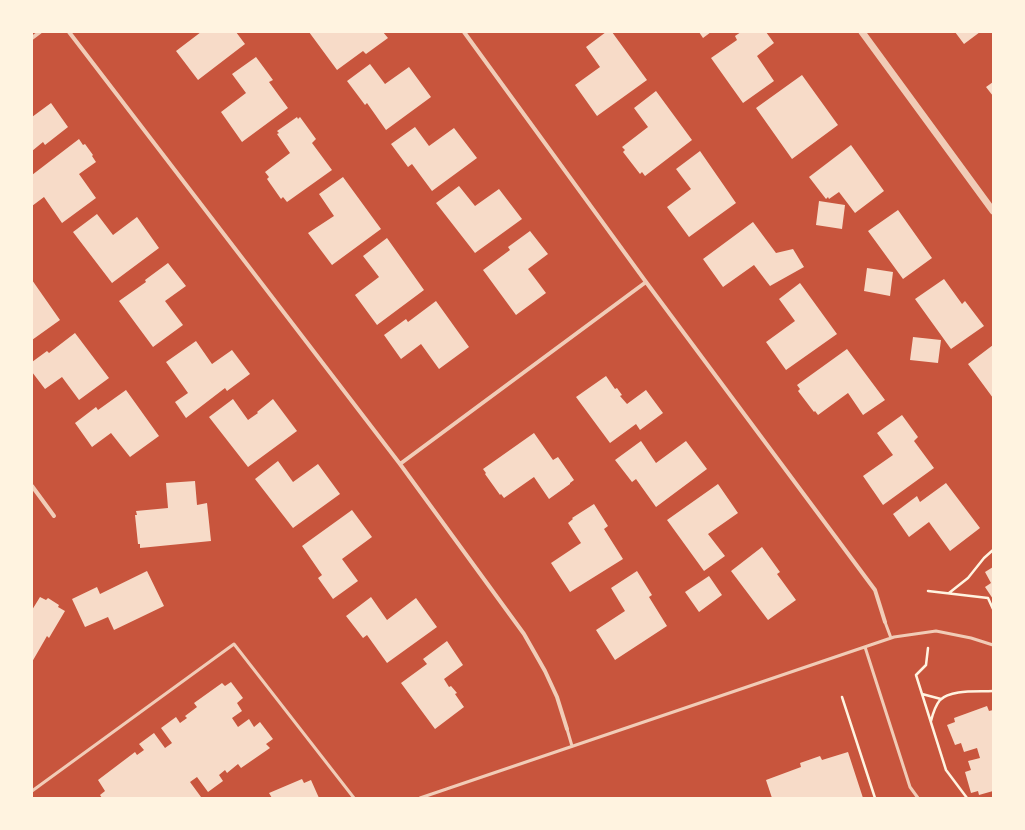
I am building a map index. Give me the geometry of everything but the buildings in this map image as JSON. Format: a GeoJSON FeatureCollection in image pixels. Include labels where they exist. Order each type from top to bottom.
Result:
{"type":"FeatureCollection","features":[{"type":"Feature","properties":{"kind":"street"},"geometry":{"type":"LineString","coordinates":[[32,38],[40,32]]}},
{"type":"Feature","properties":{"kind":"street"},"geometry":{"type":"LineString","coordinates":[[69,32],[400,464],[524,634],[545,671],[557,697],[567,729]]}},
{"type":"Feature","properties":{"kind":"street"},"geometry":{"type":"LineString","coordinates":[[464,32],[646,282],[875,590],[885,622]]}},
{"type":"Feature","properties":{"kind":"street"},"geometry":{"type":"LineString","coordinates":[[862,32],[993,211]]}},
{"type":"Feature","properties":{"kind":"street"},"geometry":{"type":"LineString","coordinates":[[400,464],[646,282]]}},
{"type":"Feature","properties":{"kind":"street"},"geometry":{"type":"LineString","coordinates":[[32,486],[54,516]]}},
{"type":"Feature","properties":{"kind":"lane"},"geometry":{"type":"LineString","coordinates":[[885,622],[890,638]]}},
{"type":"Feature","properties":{"kind":"lane"},"geometry":{"type":"LineString","coordinates":[[420,798],[890,638],[936,631],[971,638],[993,646]]}},
{"type":"Feature","properties":{"kind":"lane"},"geometry":{"type":"LineString","coordinates":[[32,791],[234,644],[354,798]]}},
{"type":"Feature","properties":{"kind":"lane"},"geometry":{"type":"LineString","coordinates":[[864,647],[910,787],[918,798]]}},
{"type":"Feature","properties":{"kind":"lane"},"geometry":{"type":"LineString","coordinates":[[567,729],[572,746]]}},
{"type":"Feature","properties":{"kind":"path"},"geometry":{"type":"LineString","coordinates":[[948,593],[968,578],[984,558],[993,550]]}},
{"type":"Feature","properties":{"kind":"path"},"geometry":{"type":"LineString","coordinates":[[928,591],[988,598],[993,609]]}},
{"type":"Feature","properties":{"kind":"path"},"geometry":{"type":"LineString","coordinates":[[928,648],[926,665],[916,675],[946,770],[967,798]]}},
{"type":"Feature","properties":{"kind":"path"},"geometry":{"type":"LineString","coordinates":[[931,721],[935,708],[941,699],[952,694],[993,691]]}},
{"type":"Feature","properties":{"kind":"path"},"geometry":{"type":"LineString","coordinates":[[922,694],[941,699]]}},
{"type":"Feature","properties":{"kind":"path"},"geometry":{"type":"LineString","coordinates":[[842,697],[875,798]]}}]}
